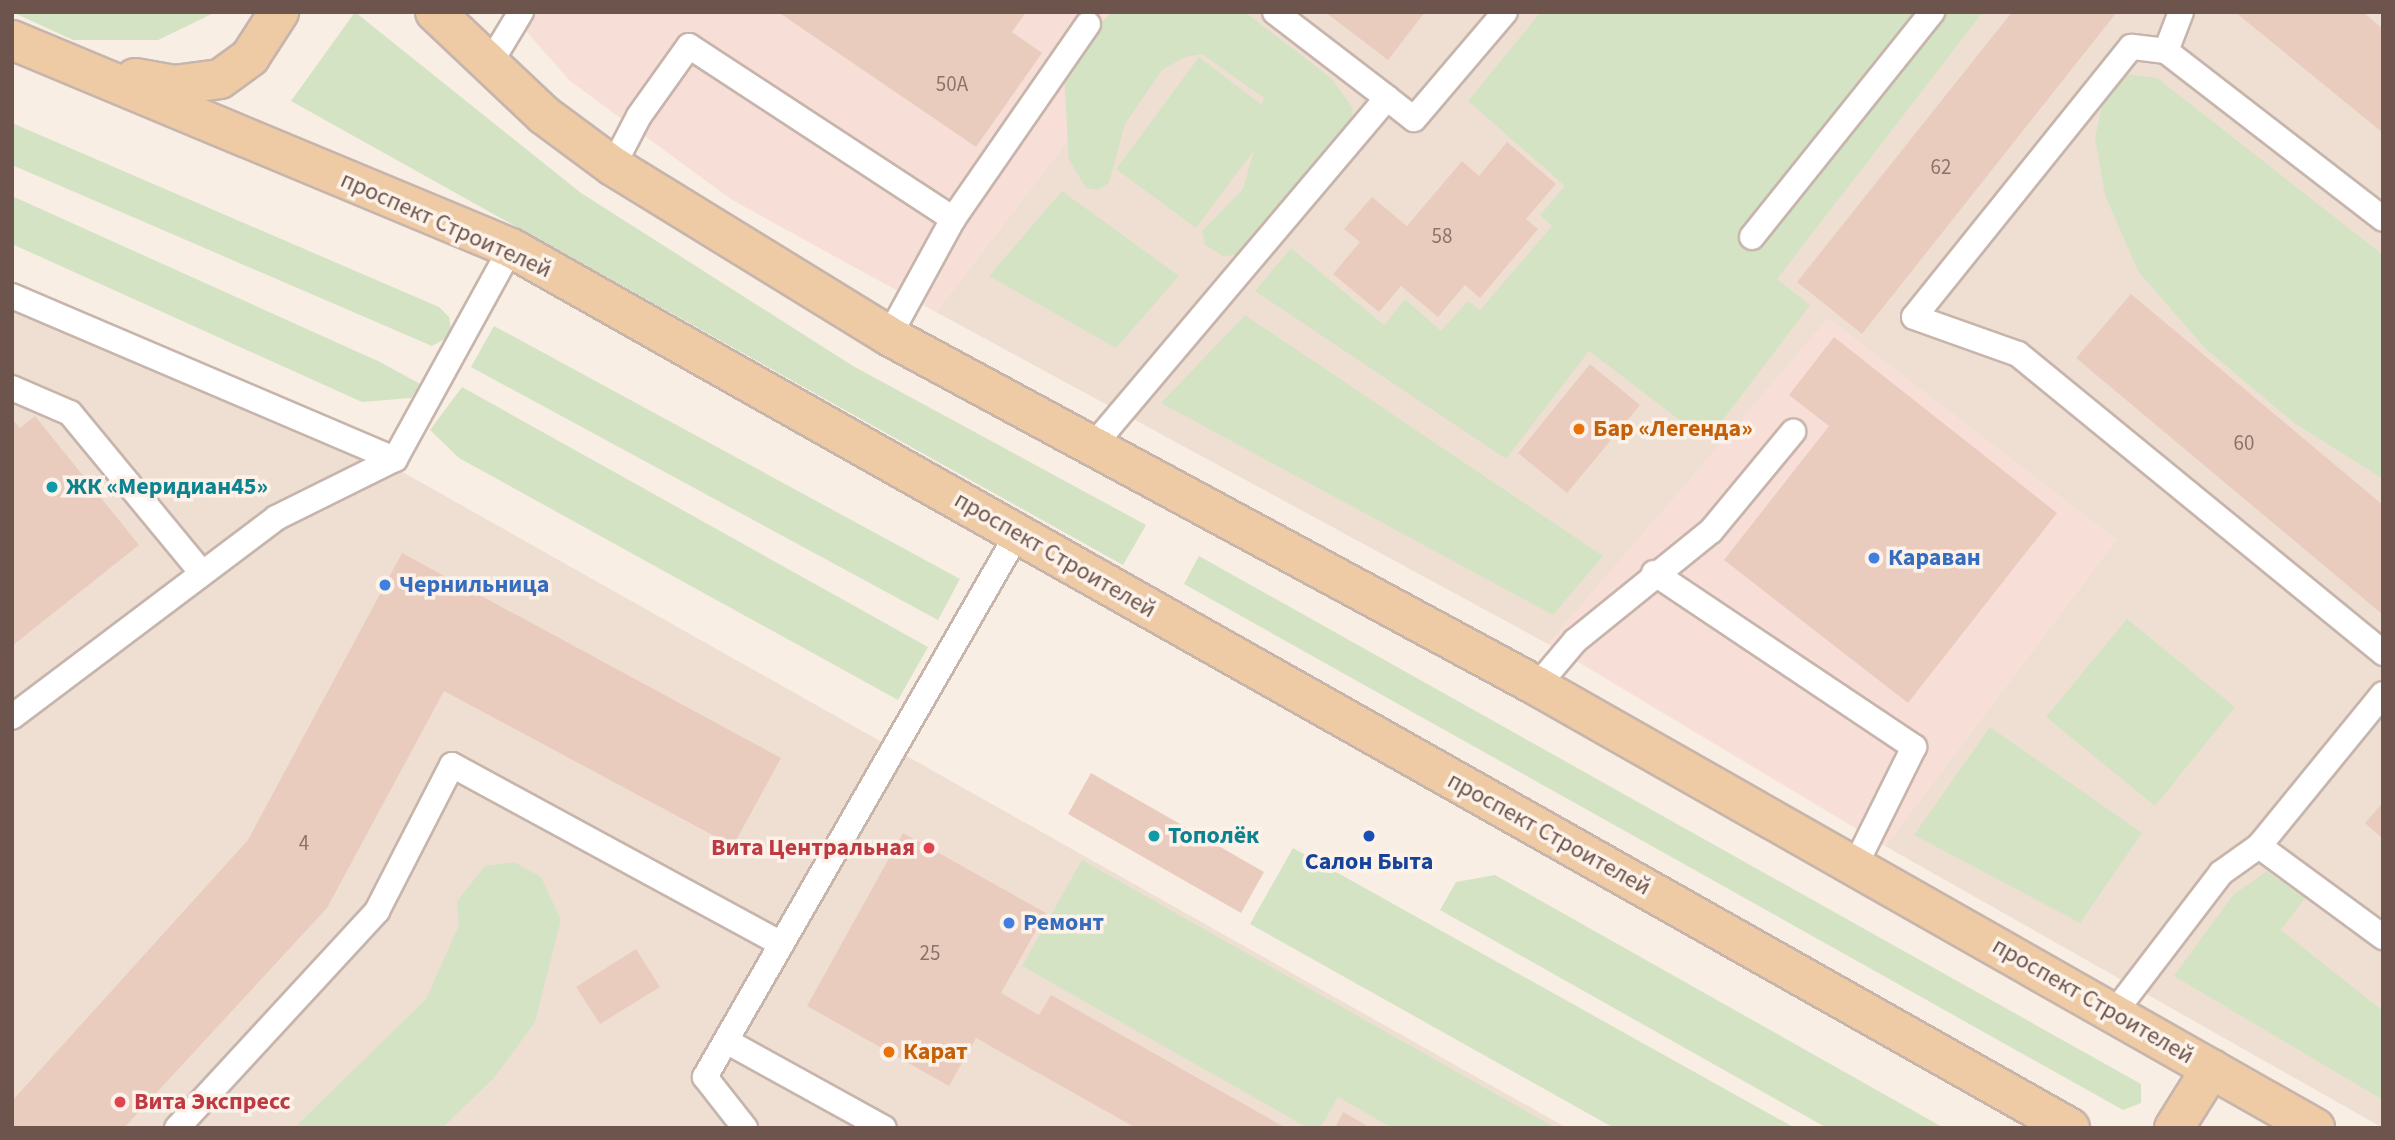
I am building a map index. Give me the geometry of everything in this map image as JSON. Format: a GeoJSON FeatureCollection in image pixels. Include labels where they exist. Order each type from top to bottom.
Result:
{"type":"FeatureCollection","features":[{"type":"Feature","properties":{"kind":"main road"},"geometry":{"type":"LineString","coordinates":[[78,68],[174,85],[220,79],[250,57],[279,12]]}},
{"type":"Feature","properties":{"kind":"main road","name":"проспект Строителей"},"geometry":{"type":"LineString","coordinates":[[435,12],[489,65],[613,166],[889,336],[1537,686],[2315,1128]]}},
{"type":"Feature","properties":{"kind":"main road","name":"проспект Строителей"},"geometry":{"type":"LineString","coordinates":[[12,40],[511,248],[2070,1128]]}},
{"type":"Feature","properties":{"kind":"main road"},"geometry":{"type":"LineString","coordinates":[[2174,1128],[2211,1069]]}},
{"type":"Feature","properties":{"kind":"lane"},"geometry":{"type":"LineString","coordinates":[[489,65],[521,12]]}},
{"type":"Feature","properties":{"kind":"lane"},"geometry":{"type":"LineString","coordinates":[[1275,12],[1414,119],[1504,12]]}},
{"type":"Feature","properties":{"kind":"lane"},"geometry":{"type":"LineString","coordinates":[[1752,237],[1932,12]]}},
{"type":"Feature","properties":{"kind":"lane"},"geometry":{"type":"LineString","coordinates":[[2166,51],[2181,12]]}},
{"type":"Feature","properties":{"kind":"lane"},"geometry":{"type":"LineString","coordinates":[[889,336],[953,219],[1088,24]]}},
{"type":"Feature","properties":{"kind":"lane"},"geometry":{"type":"LineString","coordinates":[[613,166],[639,116],[689,46],[953,219]]}},
{"type":"Feature","properties":{"kind":"lane"},"geometry":{"type":"LineString","coordinates":[[2383,219],[2166,51],[2131,47],[1914,317],[2018,354],[2383,653]]}},
{"type":"Feature","properties":{"kind":"lane"},"geometry":{"type":"LineString","coordinates":[[1092,447],[1387,98]]}},
{"type":"Feature","properties":{"kind":"lane"},"geometry":{"type":"LineString","coordinates":[[12,717],[276,518],[395,459],[511,248]]}},
{"type":"Feature","properties":{"kind":"lane"},"geometry":{"type":"LineString","coordinates":[[12,296],[395,459]]}},
{"type":"Feature","properties":{"kind":"lane"},"geometry":{"type":"LineString","coordinates":[[12,388],[70,413],[202,573]]}},
{"type":"Feature","properties":{"kind":"lane"},"geometry":{"type":"LineString","coordinates":[[1537,686],[1575,641],[1654,573],[1711,531],[1793,432]]}},
{"type":"Feature","properties":{"kind":"lane"},"geometry":{"type":"LineString","coordinates":[[737,1125],[705,1077],[728,1042],[1018,533]]}},
{"type":"Feature","properties":{"kind":"lane"},"geometry":{"type":"LineString","coordinates":[[1654,573],[1914,747],[1855,866]]}},
{"type":"Feature","properties":{"kind":"lane"},"geometry":{"type":"LineString","coordinates":[[2114,1013],[2221,873],[2259,846],[2383,694]]}},
{"type":"Feature","properties":{"kind":"lane"},"geometry":{"type":"LineString","coordinates":[[177,1128],[376,912],[452,765],[782,944]]}},
{"type":"Feature","properties":{"kind":"lane"},"geometry":{"type":"LineString","coordinates":[[2259,846],[2383,937]]}},
{"type":"Feature","properties":{"kind":"lane"},"geometry":{"type":"LineString","coordinates":[[728,1042],[884,1128]]}},
{"type":"Feature","properties":{"kind":"shaded area"},"geometry":{"type":"Polygon","coordinates":[[[509,12],[1166,12],[936,312],[732,200],[570,81],[509,12]]]}},
{"type":"Feature","properties":{"kind":"shaded area"},"geometry":{"type":"Polygon","coordinates":[[[1166,12],[2383,12],[2383,1128],[1885,846],[2116,540],[1829,319],[1548,644],[936,312],[1166,12]]]}},
{"type":"Feature","properties":{"kind":"shaded area"},"geometry":{"type":"Polygon","coordinates":[[[12,299],[367,452],[1567,1128],[12,1128],[12,299]]]}},
{"type":"Feature","properties":{"kind":"shaded area"},"geometry":{"type":"Polygon","coordinates":[[[1828,318],[2116,540],[1885,846],[1548,644],[1828,318]]]}},
{"type":"Feature","properties":{"kind":"green space"},"geometry":{"type":"Polygon","coordinates":[[[12,12],[216,12],[158,40],[73,40],[12,12]]]}},
{"type":"Feature","properties":{"kind":"green space"},"geometry":{"type":"Polygon","coordinates":[[[355,12],[581,193],[853,366],[1146,525],[1123,565],[291,101],[355,12]]]}},
{"type":"Feature","properties":{"kind":"green space"},"geometry":{"type":"Polygon","coordinates":[[[1245,12],[1331,78],[1353,108],[1351,124],[1238,255],[1223,256],[1205,245],[1202,231],[1243,189],[1254,150],[1196,228],[1116,169],[1199,57],[1262,105],[1264,98],[1202,54],[1185,57],[1162,70],[1125,124],[1109,183],[1098,190],[1086,188],[1069,160],[1064,76],[1083,40],[1111,13],[1245,12]]]}},
{"type":"Feature","properties":{"kind":"green space"},"geometry":{"type":"Polygon","coordinates":[[[1541,12],[1983,12],[1777,279],[1810,305],[1707,441],[1589,351],[1506,459],[1255,291],[1291,248],[1384,325],[1405,299],[1441,331],[1468,301],[1480,310],[1552,226],[1540,215],[1565,186],[1468,101],[1541,12]]]}},
{"type":"Feature","properties":{"kind":"green space"},"geometry":{"type":"Polygon","coordinates":[[[2124,74],[2157,78],[2383,255],[2383,479],[2293,422],[2205,348],[2138,271],[2105,195],[2095,138],[2102,106],[2124,74]]]}},
{"type":"Feature","properties":{"kind":"green space"},"geometry":{"type":"Polygon","coordinates":[[[12,123],[439,307],[449,317],[452,335],[432,346],[12,165],[12,123]]]}},
{"type":"Feature","properties":{"kind":"green space"},"geometry":{"type":"Polygon","coordinates":[[[1062,191],[1179,276],[1116,348],[989,276],[1062,191]]]}},
{"type":"Feature","properties":{"kind":"green space"},"geometry":{"type":"Polygon","coordinates":[[[12,196],[380,362],[420,384],[411,398],[362,402],[12,244],[12,196]]]}},
{"type":"Feature","properties":{"kind":"green space"},"geometry":{"type":"Polygon","coordinates":[[[1245,315],[1603,556],[1553,615],[1161,403],[1245,315]]]}},
{"type":"Feature","properties":{"kind":"green space"},"geometry":{"type":"Polygon","coordinates":[[[494,326],[960,579],[938,620],[471,367],[494,326]]]}},
{"type":"Feature","properties":{"kind":"green space"},"geometry":{"type":"Polygon","coordinates":[[[462,387],[928,647],[898,700],[459,458],[430,430],[462,387]]]}},
{"type":"Feature","properties":{"kind":"green space"},"geometry":{"type":"Polygon","coordinates":[[[1199,556],[2141,1084],[2141,1103],[2123,1110],[1184,584],[1199,556]]]}},
{"type":"Feature","properties":{"kind":"green space"},"geometry":{"type":"Polygon","coordinates":[[[2127,619],[2235,707],[2155,806],[2046,717],[2127,619]]]}},
{"type":"Feature","properties":{"kind":"green space"},"geometry":{"type":"Polygon","coordinates":[[[1990,727],[2142,833],[2080,923],[1914,835],[1990,727]]]}},
{"type":"Feature","properties":{"kind":"green space"},"geometry":{"type":"Polygon","coordinates":[[[1293,848],[1795,1128],[1614,1128],[1250,924],[1293,848]]]}},
{"type":"Feature","properties":{"kind":"green space"},"geometry":{"type":"Polygon","coordinates":[[[1082,860],[1556,1128],[1392,1128],[1338,1097],[1320,1128],[1308,1128],[1022,966],[1082,860]]]}},
{"type":"Feature","properties":{"kind":"green space"},"geometry":{"type":"Polygon","coordinates":[[[514,862],[541,877],[561,920],[535,1022],[494,1078],[442,1128],[294,1128],[426,999],[459,925],[457,901],[485,866],[514,862]]]}},
{"type":"Feature","properties":{"kind":"green space"},"geometry":{"type":"Polygon","coordinates":[[[2267,871],[2305,898],[2281,930],[2383,1011],[2383,1100],[2174,976],[2233,895],[2267,871]]]}},
{"type":"Feature","properties":{"kind":"green space"},"geometry":{"type":"Polygon","coordinates":[[[1495,875],[1944,1128],[1827,1128],[1440,910],[1456,882],[1495,875]]]}},
{"type":"Feature","properties":{"kind":"building"},"geometry":{"type":"Polygon","coordinates":[[[778,12],[1026,12],[1012,32],[1042,53],[976,147],[778,12]]]}},
{"type":"Feature","properties":{"kind":"building"},"geometry":{"type":"Polygon","coordinates":[[[1325,12],[1425,12],[1388,60],[1325,12]]]}},
{"type":"Feature","properties":{"kind":"building"},"geometry":{"type":"Polygon","coordinates":[[[2012,12],[2117,12],[1862,334],[1797,282],[2012,12]]]}},
{"type":"Feature","properties":{"kind":"building"},"geometry":{"type":"Polygon","coordinates":[[[2235,12],[2363,12],[2383,29],[2383,133],[2235,12]]]}},
{"type":"Feature","properties":{"kind":"building"},"geometry":{"type":"Polygon","coordinates":[[[1507,142],[1556,184],[1526,219],[1538,229],[1480,298],[1465,285],[1438,317],[1401,286],[1379,312],[1333,274],[1360,242],[1344,229],[1372,197],[1407,226],[1462,161],[1479,176],[1507,142]]]}},
{"type":"Feature","properties":{"kind":"building"},"geometry":{"type":"Polygon","coordinates":[[[2131,294],[2383,505],[2383,615],[2076,358],[2131,294]]]}},
{"type":"Feature","properties":{"kind":"building"},"geometry":{"type":"Polygon","coordinates":[[[1834,337],[2057,513],[1908,703],[1724,560],[1829,426],[1789,395],[1834,337]]]}},
{"type":"Feature","properties":{"kind":"building","name":"Бар «Легенда»"},"geometry":{"type":"Polygon","coordinates":[[[1590,364],[1640,405],[1567,493],[1518,453],[1590,364]]]}},
{"type":"Feature","properties":{"kind":"building","name":"ЖК «Меридиан45»"},"geometry":{"type":"Polygon","coordinates":[[[35,416],[139,545],[12,646],[12,419],[20,428],[35,416]]]}},
{"type":"Feature","properties":{"kind":"building"},"geometry":{"type":"Polygon","coordinates":[[[402,553],[781,758],[733,846],[444,691],[327,908],[124,1128],[12,1128],[12,1101],[248,840],[402,553]]]}},
{"type":"Feature","properties":{"kind":"building","name":"Тополёк"},"geometry":{"type":"Polygon","coordinates":[[[1091,773],[1264,872],[1241,913],[1068,814],[1091,773]]]}},
{"type":"Feature","properties":{"kind":"building"},"geometry":{"type":"Polygon","coordinates":[[[2383,802],[2383,839],[2365,823],[2383,802]]]}},
{"type":"Feature","properties":{"kind":"building"},"geometry":{"type":"Polygon","coordinates":[[[903,833],[1046,913],[1001,993],[1039,1015],[1051,995],[1286,1128],[1136,1128],[976,1038],[949,1086],[807,1006],[903,833]]]}},
{"type":"Feature","properties":{"kind":"building"},"geometry":{"type":"Polygon","coordinates":[[[636,949],[660,987],[600,1024],[576,987],[636,949]]]}},
{"type":"Feature","properties":{"kind":"building"},"geometry":{"type":"Polygon","coordinates":[[[1343,1112],[1371,1128],[1335,1128],[1343,1112]]]}},
{"type":"Feature","properties":{"kind":"place","name":"Бар «Легенда»"},"geometry":{"type":"Point","coordinates":[1579,429]}},
{"type":"Feature","properties":{"kind":"place","name":"ЖК «Меридиан45»"},"geometry":{"type":"Point","coordinates":[52,487]}},
{"type":"Feature","properties":{"kind":"place","name":"Караван"},"geometry":{"type":"Point","coordinates":[1874,558]}},
{"type":"Feature","properties":{"kind":"place","name":"Чернильница"},"geometry":{"type":"Point","coordinates":[385,585]}},
{"type":"Feature","properties":{"kind":"place","name":"Тополёк"},"geometry":{"type":"Point","coordinates":[1154,836]}},
{"type":"Feature","properties":{"kind":"place","name":"Салон Быта"},"geometry":{"type":"Point","coordinates":[1369,836]}},
{"type":"Feature","properties":{"kind":"place","name":"Вита Центральная"},"geometry":{"type":"Point","coordinates":[929,848]}},
{"type":"Feature","properties":{"kind":"place","name":"Ремонт"},"geometry":{"type":"Point","coordinates":[1009,923]}},
{"type":"Feature","properties":{"kind":"place","name":"Карат"},"geometry":{"type":"Point","coordinates":[889,1052]}},
{"type":"Feature","properties":{"kind":"place","name":"Вита Экспресс"},"geometry":{"type":"Point","coordinates":[120,1102]}}]}
